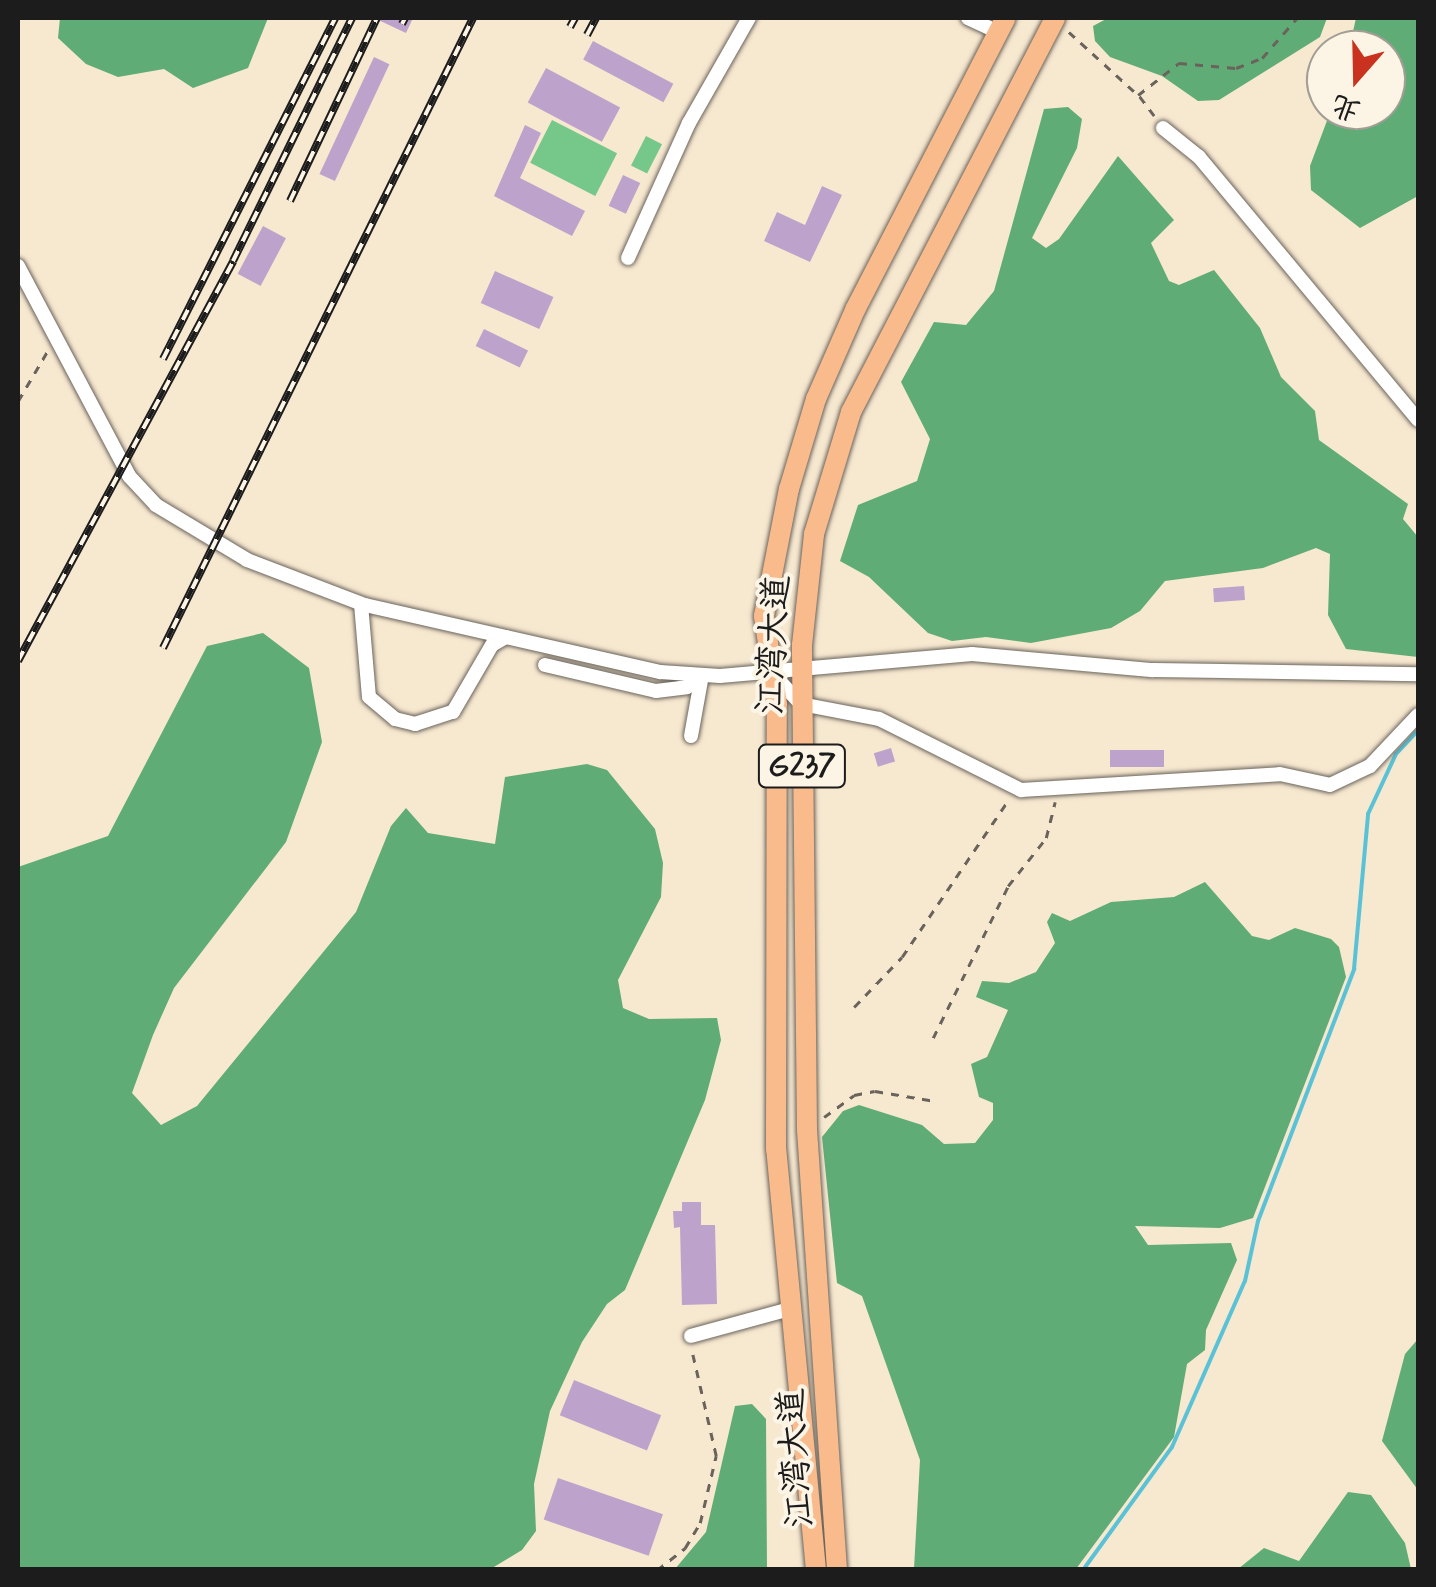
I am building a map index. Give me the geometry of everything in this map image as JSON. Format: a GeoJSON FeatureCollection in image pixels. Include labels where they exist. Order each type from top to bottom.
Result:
{"type":"FeatureCollection","features":[{"type":"Feature","properties":{"kind":"highway","name":"江湾大道"},"geometry":{"type":"LineString","coordinates":[[836,1570],[807,1130],[801,667],[814,534],[852,412],[1054,20]]}},
{"type":"Feature","properties":{"kind":"highway","name":"江湾大道"},"geometry":{"type":"LineString","coordinates":[[816,1570],[776,1149],[777,704],[764,616],[769,578],[816,400],[856,308],[1002,25]]}},
{"type":"Feature","properties":{"kind":"street"},"geometry":{"type":"LineString","coordinates":[[628,258],[689,123],[749,18]]}},
{"type":"Feature","properties":{"kind":"street"},"geometry":{"type":"LineString","coordinates":[[968,18],[1002,25]]}},
{"type":"Feature","properties":{"kind":"street"},"geometry":{"type":"LineString","coordinates":[[1163,128],[1199,157],[1418,420]]}},
{"type":"Feature","properties":{"kind":"street"},"geometry":{"type":"LineString","coordinates":[[18,266],[129,476],[156,505],[248,560],[362,604],[702,675],[1003,654],[1153,670],[1418,674]]}},
{"type":"Feature","properties":{"kind":"street"},"geometry":{"type":"LineString","coordinates":[[362,604],[369,697],[395,720],[414,724],[452,712],[492,645],[506,636]]}},
{"type":"Feature","properties":{"kind":"street"},"geometry":{"type":"LineString","coordinates":[[545,665],[656,691],[687,686],[702,675]]}},
{"type":"Feature","properties":{"kind":"street"},"geometry":{"type":"LineString","coordinates":[[770,670],[801,704],[879,719],[1015,787],[1145,778],[1182,784],[1280,774],[1330,785],[1370,766],[1418,716]]}},
{"type":"Feature","properties":{"kind":"street"},"geometry":{"type":"LineString","coordinates":[[691,736],[702,675]]}},
{"type":"Feature","properties":{"kind":"street"},"geometry":{"type":"LineString","coordinates":[[690,1336],[790,1308]]}},
{"type":"Feature","properties":{"kind":"path"},"geometry":{"type":"LineString","coordinates":[[1138,95],[1179,63],[1236,68],[1262,58],[1297,18]]}},
{"type":"Feature","properties":{"kind":"path"},"geometry":{"type":"LineString","coordinates":[[1054,20],[1096,52],[1138,95],[1163,128]]}},
{"type":"Feature","properties":{"kind":"path"},"geometry":{"type":"LineString","coordinates":[[18,400],[55,338]]}},
{"type":"Feature","properties":{"kind":"path"},"geometry":{"type":"LineString","coordinates":[[933,1038],[1008,886],[1046,838],[1058,786]]}},
{"type":"Feature","properties":{"kind":"path"},"geometry":{"type":"LineString","coordinates":[[854,1007],[931,918],[1015,787]]}},
{"type":"Feature","properties":{"kind":"path"},"geometry":{"type":"LineString","coordinates":[[807,1130],[854,1095],[875,1091],[935,1101]]}},
{"type":"Feature","properties":{"kind":"path"},"geometry":{"type":"LineString","coordinates":[[656,1570],[685,1548],[700,1523],[716,1456],[708,1406],[693,1376],[690,1336]]}},
{"type":"Feature","properties":{"kind":"green space"},"geometry":{"type":"Polygon","coordinates":[[[60,18],[268,18],[248,68],[193,88],[164,69],[118,77],[86,64],[58,38],[60,18]]]}},
{"type":"Feature","properties":{"kind":"green space"},"geometry":{"type":"Polygon","coordinates":[[[1108,18],[1327,18],[1323,30],[1306,30],[1306,46],[1219,100],[1198,101],[1162,76],[1110,57],[1095,41],[1093,26],[1108,18]]]}},
{"type":"Feature","properties":{"kind":"green space"},"geometry":{"type":"Polygon","coordinates":[[[1356,18],[1418,18],[1418,196],[1360,228],[1311,190],[1310,166],[1324,130],[1406,130],[1406,30],[1353,30],[1356,18]]]}},
{"type":"Feature","properties":{"kind":"green space"},"geometry":{"type":"Polygon","coordinates":[[[1068,107],[1082,119],[1077,148],[1032,238],[1046,248],[1059,239],[1118,156],[1174,220],[1151,243],[1169,281],[1179,285],[1214,270],[1260,328],[1281,377],[1315,411],[1319,440],[1408,504],[1403,519],[1418,537],[1418,657],[1346,649],[1328,615],[1330,554],[1316,548],[1263,568],[1165,581],[1140,611],[1111,628],[1031,643],[986,637],[952,641],[928,633],[869,577],[840,561],[858,505],[917,481],[930,439],[901,382],[934,322],[966,325],[994,291],[1044,109],[1068,107]]]}},
{"type":"Feature","properties":{"kind":"green space"},"geometry":{"type":"Polygon","coordinates":[[[552,120],[617,153],[595,196],[530,163],[552,120]]]}},
{"type":"Feature","properties":{"kind":"green space"},"geometry":{"type":"Polygon","coordinates":[[[646,136],[662,144],[647,174],[631,165],[646,136]]]}},
{"type":"Feature","properties":{"kind":"green space"},"geometry":{"type":"Polygon","coordinates":[[[263,633],[309,668],[322,742],[286,842],[174,988],[153,1035],[132,1093],[161,1125],[197,1106],[356,912],[391,826],[406,808],[428,833],[495,844],[505,777],[587,764],[607,770],[655,829],[663,863],[661,897],[618,980],[623,1008],[649,1019],[717,1018],[721,1040],[705,1100],[625,1290],[607,1304],[582,1342],[550,1411],[534,1484],[536,1531],[522,1550],[489,1570],[18,1569],[18,867],[108,836],[207,646],[263,633]]]}},
{"type":"Feature","properties":{"kind":"green space"},"geometry":{"type":"Polygon","coordinates":[[[1205,882],[1252,936],[1269,940],[1295,928],[1331,939],[1339,947],[1346,977],[1253,1218],[1220,1228],[1135,1226],[1148,1245],[1231,1243],[1237,1260],[1206,1330],[1205,1350],[1187,1364],[1174,1437],[1076,1569],[914,1569],[920,1460],[862,1296],[837,1283],[822,1137],[843,1111],[859,1105],[922,1125],[944,1144],[975,1143],[993,1120],[993,1103],[979,1097],[971,1064],[987,1057],[1008,1010],[976,997],[982,981],[1009,983],[1036,972],[1055,943],[1047,922],[1052,913],[1070,921],[1111,902],[1174,897],[1205,882]]]}},
{"type":"Feature","properties":{"kind":"green space"},"geometry":{"type":"Polygon","coordinates":[[[1418,1339],[1418,1490],[1382,1441],[1405,1354],[1418,1339]]]}},
{"type":"Feature","properties":{"kind":"green space"},"geometry":{"type":"Polygon","coordinates":[[[752,1404],[766,1419],[767,1569],[675,1569],[706,1532],[735,1406],[752,1404]]]}},
{"type":"Feature","properties":{"kind":"green space"},"geometry":{"type":"Polygon","coordinates":[[[1348,1492],[1371,1495],[1405,1543],[1411,1569],[1238,1569],[1264,1548],[1299,1561],[1348,1492]]]}},
{"type":"Feature","properties":{"kind":"building"},"geometry":{"type":"Polygon","coordinates":[[[374,18],[413,18],[406,33],[374,18]]]}},
{"type":"Feature","properties":{"kind":"building"},"geometry":{"type":"Polygon","coordinates":[[[593,41],[673,84],[663,102],[583,60],[593,41]]]}},
{"type":"Feature","properties":{"kind":"building"},"geometry":{"type":"Polygon","coordinates":[[[374,57],[389,64],[335,181],[319,174],[374,57]]]}},
{"type":"Feature","properties":{"kind":"building"},"geometry":{"type":"Polygon","coordinates":[[[546,68],[620,107],[602,142],[528,102],[546,68]]]}},
{"type":"Feature","properties":{"kind":"building"},"geometry":{"type":"Polygon","coordinates":[[[525,125],[541,133],[520,178],[585,211],[572,236],[494,196],[525,125]]]}},
{"type":"Feature","properties":{"kind":"building"},"geometry":{"type":"Polygon","coordinates":[[[623,175],[640,183],[626,214],[609,206],[623,175]]]}},
{"type":"Feature","properties":{"kind":"building"},"geometry":{"type":"Polygon","coordinates":[[[822,186],[842,195],[810,262],[764,241],[777,212],[805,225],[822,186]]]}},
{"type":"Feature","properties":{"kind":"building"},"geometry":{"type":"Polygon","coordinates":[[[263,226],[286,238],[261,286],[238,274],[263,226]]]}},
{"type":"Feature","properties":{"kind":"building"},"geometry":{"type":"Polygon","coordinates":[[[495,271],[553,297],[539,329],[481,303],[495,271]]]}},
{"type":"Feature","properties":{"kind":"building"},"geometry":{"type":"Polygon","coordinates":[[[484,329],[528,350],[520,368],[476,346],[484,329]]]}},
{"type":"Feature","properties":{"kind":"building"},"geometry":{"type":"Polygon","coordinates":[[[1244,586],[1245,600],[1214,602],[1213,588],[1244,586]]]}},
{"type":"Feature","properties":{"kind":"building"},"geometry":{"type":"Polygon","coordinates":[[[891,748],[895,761],[878,767],[874,753],[891,748]]]}},
{"type":"Feature","properties":{"kind":"building"},"geometry":{"type":"Polygon","coordinates":[[[1110,750],[1164,750],[1164,767],[1110,767],[1110,750]]]}},
{"type":"Feature","properties":{"kind":"building"},"geometry":{"type":"Polygon","coordinates":[[[682,1202],[701,1202],[701,1225],[715,1225],[717,1304],[682,1305],[680,1227],[674,1228],[673,1211],[682,1211],[682,1202]]]}},
{"type":"Feature","properties":{"kind":"building"},"geometry":{"type":"Polygon","coordinates":[[[574,1380],[661,1415],[647,1450],[560,1415],[574,1380]]]}},
{"type":"Feature","properties":{"kind":"building"},"geometry":{"type":"Polygon","coordinates":[[[558,1478],[663,1514],[649,1556],[544,1520],[558,1478]]]}},
{"type":"Feature","properties":{"kind":"waterway"},"geometry":{"type":"LineString","coordinates":[[1083,1570],[1172,1447],[1245,1281],[1258,1221],[1354,969],[1368,814],[1396,754],[1418,730]]}},
{"type":"Feature","properties":{"kind":"railway"},"geometry":{"type":"LineString","coordinates":[[163,359],[335,18]]}},
{"type":"Feature","properties":{"kind":"railway"},"geometry":{"type":"LineString","coordinates":[[18,661],[233,261],[352,18]]}},
{"type":"Feature","properties":{"kind":"railway"},"geometry":{"type":"LineString","coordinates":[[290,201],[377,18]]}},
{"type":"Feature","properties":{"kind":"railway"},"geometry":{"type":"LineString","coordinates":[[402,24],[405,18]]}},
{"type":"Feature","properties":{"kind":"railway"},"geometry":{"type":"LineString","coordinates":[[163,648],[473,18]]}},
{"type":"Feature","properties":{"kind":"railway"},"geometry":{"type":"LineString","coordinates":[[570,27],[575,18]]}},
{"type":"Feature","properties":{"kind":"railway"},"geometry":{"type":"LineString","coordinates":[[587,35],[596,18]]}}]}
